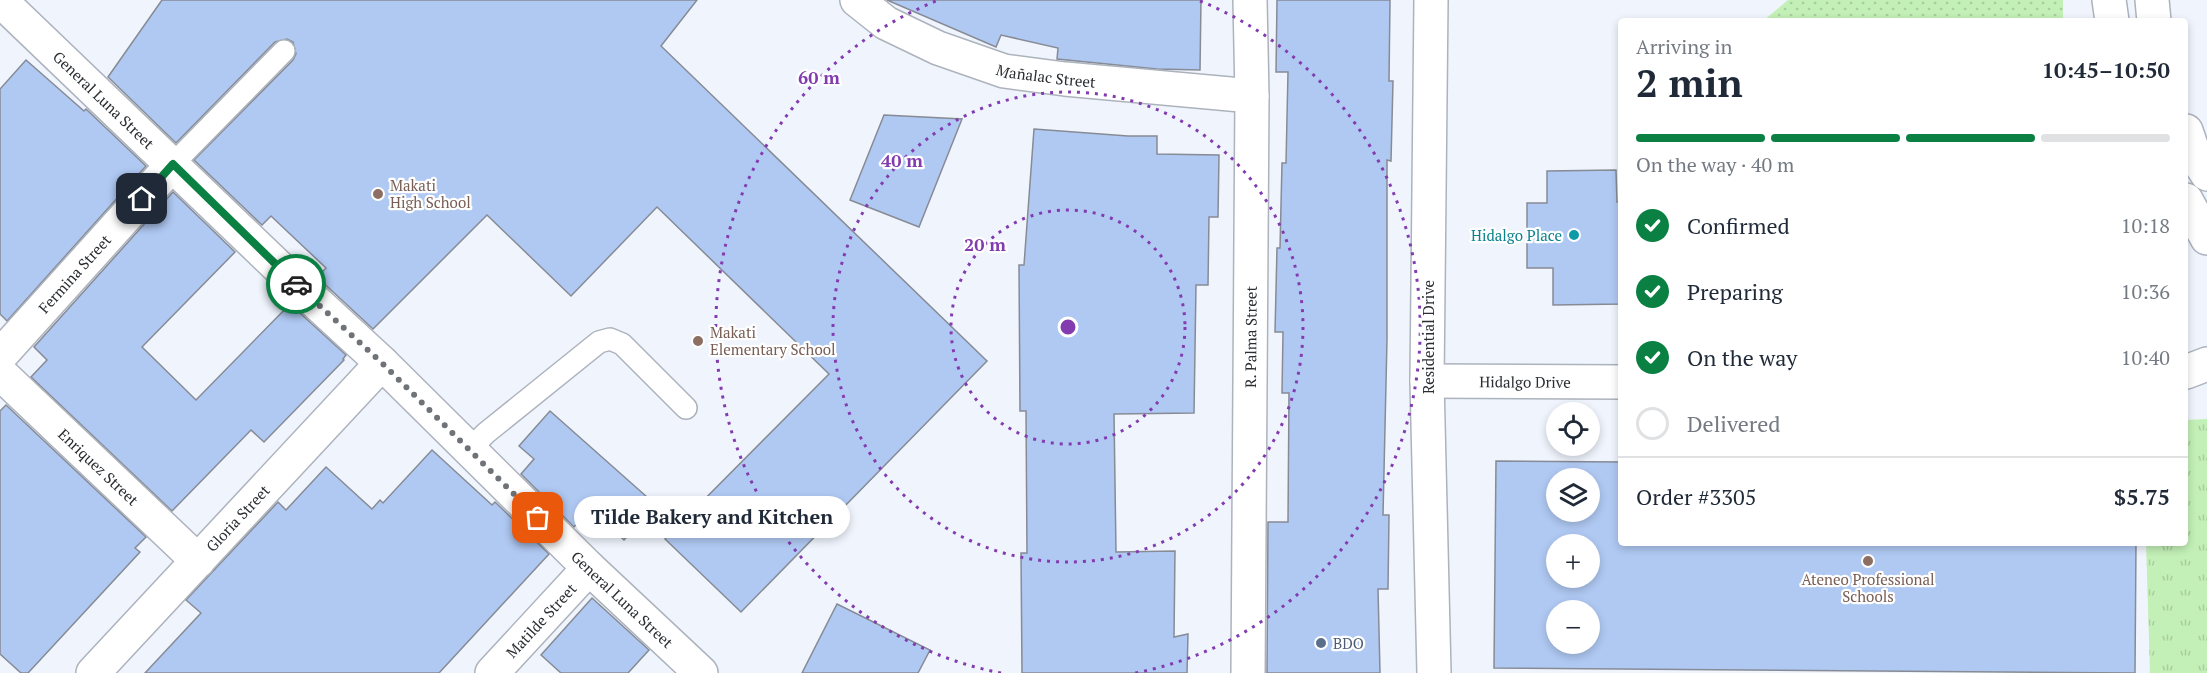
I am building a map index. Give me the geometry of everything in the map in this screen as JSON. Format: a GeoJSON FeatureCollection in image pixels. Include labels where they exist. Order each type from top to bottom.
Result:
{"type":"FeatureCollection","features":[{"type":"Feature","properties":{"kind":"street","name":"General Luna Street"},"geometry":{"type":"LineString","coordinates":[[0,0],[293,281],[382,363],[589,568],[701,673]]}},
{"type":"Feature","properties":{"kind":"street","name":"Mañalac Street"},"geometry":{"type":"LineString","coordinates":[[857,0],[896,28],[938,48],[1004,71],[1065,79],[1252,96]]}},
{"type":"Feature","properties":{"kind":"street","name":"R. Palma Street"},"geometry":{"type":"LineString","coordinates":[[1248,673],[1252,96],[1250,0]]}},
{"type":"Feature","properties":{"kind":"street","name":"Residential Drive"},"geometry":{"type":"LineString","coordinates":[[1431,0],[1427,381],[1434,673]]}},
{"type":"Feature","properties":{"kind":"street"},"geometry":{"type":"LineString","coordinates":[[2109,0],[2112,18]]}},
{"type":"Feature","properties":{"kind":"street"},"geometry":{"type":"LineString","coordinates":[[2152,0],[2154,18]]}},
{"type":"Feature","properties":{"kind":"street"},"geometry":{"type":"LineString","coordinates":[[2188,137],[2194,154],[2207,174]]}},
{"type":"Feature","properties":{"kind":"street","name":"Fermina Street"},"geometry":{"type":"LineString","coordinates":[[0,356],[173,164]]}},
{"type":"Feature","properties":{"kind":"street"},"geometry":{"type":"LineString","coordinates":[[2188,204],[2207,238]]}},
{"type":"Feature","properties":{"kind":"street","name":"Gloria Street"},"geometry":{"type":"LineString","coordinates":[[93,673],[382,363]]}},
{"type":"Feature","properties":{"kind":"street"},"geometry":{"type":"LineString","coordinates":[[2188,371],[2207,364]]}},
{"type":"Feature","properties":{"kind":"street","name":"Enriquez Street"},"geometry":{"type":"LineString","coordinates":[[0,373],[198,561]]}},
{"type":"Feature","properties":{"kind":"street","name":"Hidalgo Drive"},"geometry":{"type":"LineString","coordinates":[[1427,381],[1618,382]]}},
{"type":"Feature","properties":{"kind":"street","name":"Matilde Street"},"geometry":{"type":"LineString","coordinates":[[492,673],[589,568]]}},
{"type":"Feature","properties":{"kind":"lane"},"geometry":{"type":"LineString","coordinates":[[173,164],[284,51]]}},
{"type":"Feature","properties":{"kind":"lane"},"geometry":{"type":"LineString","coordinates":[[469,450],[599,342],[610,339],[622,344],[686,408]]}},
{"type":"Feature","properties":{"kind":"green space"},"geometry":{"type":"Polygon","coordinates":[[[1788,0],[2063,0],[2063,18],[1767,18],[1788,0]]]}},
{"type":"Feature","properties":{"kind":"green space"},"geometry":{"type":"Polygon","coordinates":[[[2207,419],[2207,673],[2150,673],[2146,546],[2188,546],[2188,420],[2207,419]]]}},
{"type":"Feature","properties":{"kind":"building"},"geometry":{"type":"Polygon","coordinates":[[[162,0],[697,0],[661,46],[987,361],[741,612],[665,539],[829,374],[657,207],[571,296],[487,215],[373,329],[317,277],[326,268],[271,216],[262,225],[194,160],[293,60],[296,54],[293,42],[287,39],[275,42],[176,143],[108,77],[162,0]]]}},
{"type":"Feature","properties":{"kind":"building"},"geometry":{"type":"Polygon","coordinates":[[[887,0],[1201,0],[1200,70],[1157,69],[1057,59],[1058,48],[1001,35],[996,47],[887,0]]]}},
{"type":"Feature","properties":{"kind":"building"},"geometry":{"type":"Polygon","coordinates":[[[1277,0],[1390,0],[1389,81],[1393,81],[1391,161],[1387,160],[1387,339],[1383,515],[1389,515],[1388,589],[1378,589],[1380,673],[1267,673],[1268,522],[1288,522],[1289,393],[1282,393],[1283,332],[1275,332],[1282,163],[1286,163],[1288,72],[1276,72],[1277,0]]]}},
{"type":"Feature","properties":{"kind":"building"},"geometry":{"type":"Polygon","coordinates":[[[26,60],[84,111],[86,109],[146,166],[7,321],[0,314],[0,89],[26,60]]]}},
{"type":"Feature","properties":{"kind":"building"},"geometry":{"type":"Polygon","coordinates":[[[884,115],[962,119],[919,227],[850,200],[884,115]]]}},
{"type":"Feature","properties":{"kind":"building"},"geometry":{"type":"Polygon","coordinates":[[[1034,129],[1157,136],[1157,154],[1219,155],[1218,217],[1209,217],[1208,285],[1196,285],[1194,413],[1114,414],[1116,552],[1175,551],[1174,637],[1188,634],[1187,673],[1022,673],[1021,553],[1027,553],[1026,411],[1020,411],[1019,265],[1024,265],[1034,129]]]}},
{"type":"Feature","properties":{"kind":"building","name":"Hidalgo Place"},"geometry":{"type":"Polygon","coordinates":[[[1616,170],[1618,304],[1553,305],[1553,268],[1527,268],[1527,203],[1547,203],[1547,171],[1616,170]]]}},
{"type":"Feature","properties":{"kind":"building"},"geometry":{"type":"Polygon","coordinates":[[[173,192],[235,252],[142,347],[196,400],[290,304],[346,355],[344,360],[264,442],[251,430],[172,511],[31,377],[47,360],[34,347],[173,192]]]}},
{"type":"Feature","properties":{"kind":"building"},"geometry":{"type":"Polygon","coordinates":[[[6,405],[146,537],[135,548],[140,552],[28,673],[21,673],[0,654],[0,411],[6,405]]]}},
{"type":"Feature","properties":{"kind":"building"},"geometry":{"type":"Polygon","coordinates":[[[550,411],[656,505],[624,540],[590,509],[574,527],[521,474],[534,459],[519,446],[550,411]]]}},
{"type":"Feature","properties":{"kind":"building"},"geometry":{"type":"Polygon","coordinates":[[[432,450],[492,505],[495,502],[549,554],[439,673],[145,673],[201,613],[186,600],[278,502],[286,510],[326,467],[372,509],[380,500],[383,503],[432,450]]]}},
{"type":"Feature","properties":{"kind":"building","name":"Ateneo Professional Schools"},"geometry":{"type":"Polygon","coordinates":[[[1496,461],[1618,462],[1618,546],[2136,546],[2135,673],[1494,668],[1496,461]]]}},
{"type":"Feature","properties":{"kind":"building"},"geometry":{"type":"Polygon","coordinates":[[[592,598],[649,650],[628,673],[561,673],[541,655],[592,598]]]}},
{"type":"Feature","properties":{"kind":"building"},"geometry":{"type":"Polygon","coordinates":[[[837,604],[930,650],[918,673],[802,673],[837,604]]]}},
{"type":"Feature","properties":{"kind":"way so far"},"geometry":{"type":"LineString","coordinates":[[296,284],[382,363],[538,518]]}},
{"type":"Feature","properties":{"kind":"place","name":"Makati High School"},"geometry":{"type":"Point","coordinates":[378,194]}},
{"type":"Feature","properties":{"kind":"place","name":"Hidalgo Place"},"geometry":{"type":"Point","coordinates":[1574,235]}},
{"type":"Feature","properties":{"kind":"place","name":"Makati Elementary School"},"geometry":{"type":"Point","coordinates":[698,341]}},
{"type":"Feature","properties":{"kind":"place","name":"Tilde Bakery and Kitchen"},"geometry":{"type":"Point","coordinates":[538,518]}},
{"type":"Feature","properties":{"kind":"place","name":"Ateneo Professional Schools"},"geometry":{"type":"Point","coordinates":[1868,561]}},
{"type":"Feature","properties":{"kind":"place","name":"BDO"},"geometry":{"type":"Point","coordinates":[1321,643]}},
{"type":"Feature","properties":{"kind":"route"},"geometry":{"type":"LineString","coordinates":[[142,199],[173,164],[296,284]]}}]}
